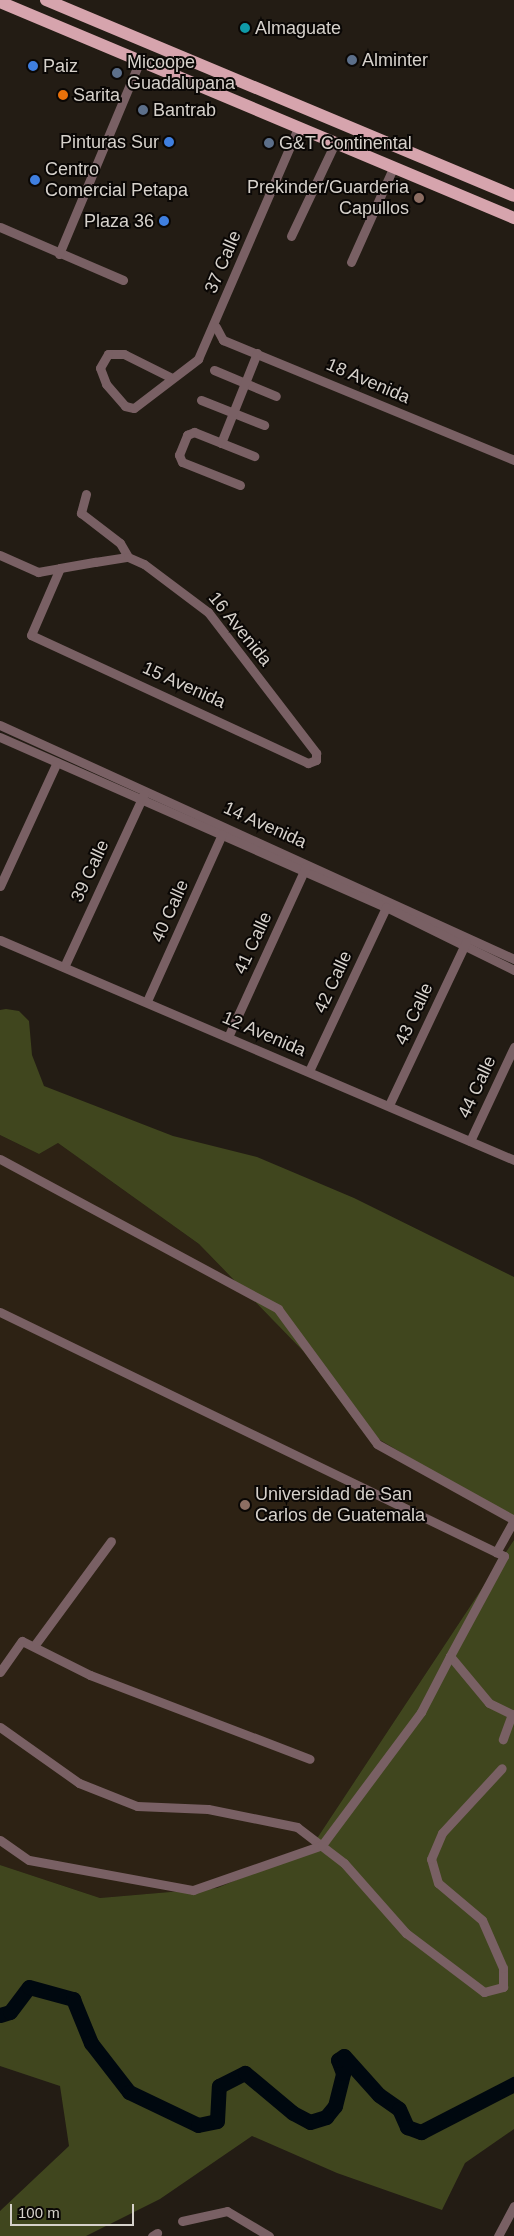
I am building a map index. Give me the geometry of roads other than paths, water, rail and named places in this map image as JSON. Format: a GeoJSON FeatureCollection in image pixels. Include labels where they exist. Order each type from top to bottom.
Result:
{"type":"FeatureCollection","features":[{"type":"Feature","properties":{"kind":"main road"},"geometry":{"type":"LineString","coordinates":[[46,0],[243,85],[514,196]]}},
{"type":"Feature","properties":{"kind":"main road"},"geometry":{"type":"LineString","coordinates":[[0,2],[15,5],[298,128],[514,218]]}},
{"type":"Feature","properties":{"kind":"main road"},"geometry":{"type":"LineString","coordinates":[[221,95],[239,93],[243,85]]}},
{"type":"Feature","properties":{"kind":"main road"},"geometry":{"type":"LineString","coordinates":[[358,153],[381,152],[386,144]]}},
{"type":"Feature","properties":{"kind":"street"},"geometry":{"type":"LineString","coordinates":[[59,254],[140,60]]}},
{"type":"Feature","properties":{"kind":"street","name":"37 Calle"},"geometry":{"type":"LineString","coordinates":[[170,377],[124,354],[108,354],[100,368],[106,384],[125,406],[134,408],[170,377],[188,370],[198,359],[216,327],[298,128]]}},
{"type":"Feature","properties":{"kind":"street"},"geometry":{"type":"LineString","coordinates":[[292,236],[335,143]]}},
{"type":"Feature","properties":{"kind":"street"},"geometry":{"type":"LineString","coordinates":[[351,262],[393,168]]}},
{"type":"Feature","properties":{"kind":"street"},"geometry":{"type":"LineString","coordinates":[[0,227],[123,280]]}},
{"type":"Feature","properties":{"kind":"street","name":"18 Avenida"},"geometry":{"type":"LineString","coordinates":[[216,327],[223,340],[514,460]]}},
{"type":"Feature","properties":{"kind":"street"},"geometry":{"type":"LineString","coordinates":[[221,443],[256,353]]}},
{"type":"Feature","properties":{"kind":"street"},"geometry":{"type":"LineString","coordinates":[[214,370],[276,396]]}},
{"type":"Feature","properties":{"kind":"street"},"geometry":{"type":"LineString","coordinates":[[201,400],[264,425]]}},
{"type":"Feature","properties":{"kind":"street"},"geometry":{"type":"LineString","coordinates":[[240,485],[179,459],[190,432],[254,456]]}},
{"type":"Feature","properties":{"kind":"street"},"geometry":{"type":"LineString","coordinates":[[0,555],[34,571],[128,557],[120,543],[81,513],[86,494]]}},
{"type":"Feature","properties":{"kind":"street","name":"16 Avenida"},"geometry":{"type":"LineString","coordinates":[[128,557],[173,583],[208,612],[316,754]]}},
{"type":"Feature","properties":{"kind":"street","name":"15 Avenida"},"geometry":{"type":"LineString","coordinates":[[60,568],[31,635],[308,762],[316,760],[316,754]]}},
{"type":"Feature","properties":{"kind":"street","name":"14 Avenida"},"geometry":{"type":"LineString","coordinates":[[0,725],[308,862],[514,959]]}},
{"type":"Feature","properties":{"kind":"street","name":"14 Avenida"},"geometry":{"type":"LineString","coordinates":[[0,737],[386,907],[514,970]]}},
{"type":"Feature","properties":{"kind":"street"},"geometry":{"type":"LineString","coordinates":[[0,886],[57,762]]}},
{"type":"Feature","properties":{"kind":"street","name":"39 Calle"},"geometry":{"type":"LineString","coordinates":[[64,967],[146,790]]}},
{"type":"Feature","properties":{"kind":"street","name":"40 Calle"},"geometry":{"type":"LineString","coordinates":[[147,1002],[222,834]]}},
{"type":"Feature","properties":{"kind":"street","name":"41 Calle"},"geometry":{"type":"LineString","coordinates":[[228,1037],[308,862]]}},
{"type":"Feature","properties":{"kind":"street","name":"42 Calle"},"geometry":{"type":"LineString","coordinates":[[309,1071],[386,907]]}},
{"type":"Feature","properties":{"kind":"street","name":"43 Calle"},"geometry":{"type":"LineString","coordinates":[[389,1105],[468,937]]}},
{"type":"Feature","properties":{"kind":"street","name":"12 Avenida"},"geometry":{"type":"LineString","coordinates":[[0,940],[514,1160]]}},
{"type":"Feature","properties":{"kind":"street","name":"44 Calle"},"geometry":{"type":"LineString","coordinates":[[470,1141],[514,1047]]}},
{"type":"Feature","properties":{"kind":"street"},"geometry":{"type":"LineString","coordinates":[[0,1159],[278,1310],[377,1444],[514,1520],[496,1552]]}},
{"type":"Feature","properties":{"kind":"street"},"geometry":{"type":"LineString","coordinates":[[0,1312],[504,1556],[421,1712],[322,1845],[193,1890],[29,1860],[0,1840]]}},
{"type":"Feature","properties":{"kind":"street"},"geometry":{"type":"LineString","coordinates":[[34,1646],[111,1541]]}},
{"type":"Feature","properties":{"kind":"street"},"geometry":{"type":"LineString","coordinates":[[0,1672],[22,1641],[90,1675],[310,1759]]}},
{"type":"Feature","properties":{"kind":"street"},"geometry":{"type":"LineString","coordinates":[[450,1656],[490,1703],[513,1713],[502,1740]]}},
{"type":"Feature","properties":{"kind":"street"},"geometry":{"type":"LineString","coordinates":[[0,1727],[79,1782],[137,1806],[233,1814],[297,1827],[344,1863],[406,1933],[426,1944],[467,1984],[484,1992],[503,1987],[504,1968],[482,1920],[438,1884],[431,1859],[442,1833],[502,1768]]}},
{"type":"Feature","properties":{"kind":"street"},"geometry":{"type":"LineString","coordinates":[[498,2236],[514,2206]]}},
{"type":"Feature","properties":{"kind":"street"},"geometry":{"type":"LineString","coordinates":[[182,2221],[226,2211],[269,2236]]}},
{"type":"Feature","properties":{"kind":"waterway"},"geometry":{"type":"LineString","coordinates":[[0,2015],[10,2012],[29,1987],[73,1999],[91,2043],[129,2092],[198,2125],[217,2121],[219,2086],[245,2073],[293,2113],[310,2122],[326,2117],[335,2106],[343,2073],[338,2060],[344,2056],[379,2095],[399,2109],[407,2127],[421,2132],[514,2084]]}},
{"type":"Feature","properties":{"kind":"place","name":"Almaguate"},"geometry":{"type":"Point","coordinates":[245,28]}},
{"type":"Feature","properties":{"kind":"place","name":"Alminter"},"geometry":{"type":"Point","coordinates":[352,60]}},
{"type":"Feature","properties":{"kind":"place","name":"Paiz"},"geometry":{"type":"Point","coordinates":[33,66]}},
{"type":"Feature","properties":{"kind":"place","name":"Micoope Guadalupana"},"geometry":{"type":"Point","coordinates":[117,73]}},
{"type":"Feature","properties":{"kind":"place","name":"Sarita"},"geometry":{"type":"Point","coordinates":[63,95]}},
{"type":"Feature","properties":{"kind":"place","name":"Bantrab"},"geometry":{"type":"Point","coordinates":[143,110]}},
{"type":"Feature","properties":{"kind":"place","name":"Pinturas Sur"},"geometry":{"type":"Point","coordinates":[169,142]}},
{"type":"Feature","properties":{"kind":"place","name":"G&T Continental"},"geometry":{"type":"Point","coordinates":[269,143]}},
{"type":"Feature","properties":{"kind":"place","name":"Centro Comercial Petapa"},"geometry":{"type":"Point","coordinates":[35,180]}},
{"type":"Feature","properties":{"kind":"place","name":"Prekinder/Guarderia Capullos"},"geometry":{"type":"Point","coordinates":[419,198]}},
{"type":"Feature","properties":{"kind":"place","name":"Plaza 36"},"geometry":{"type":"Point","coordinates":[164,221]}},
{"type":"Feature","properties":{"kind":"place","name":"Universidad de San Carlos de Guatemala"},"geometry":{"type":"Point","coordinates":[245,1505]}}]}
